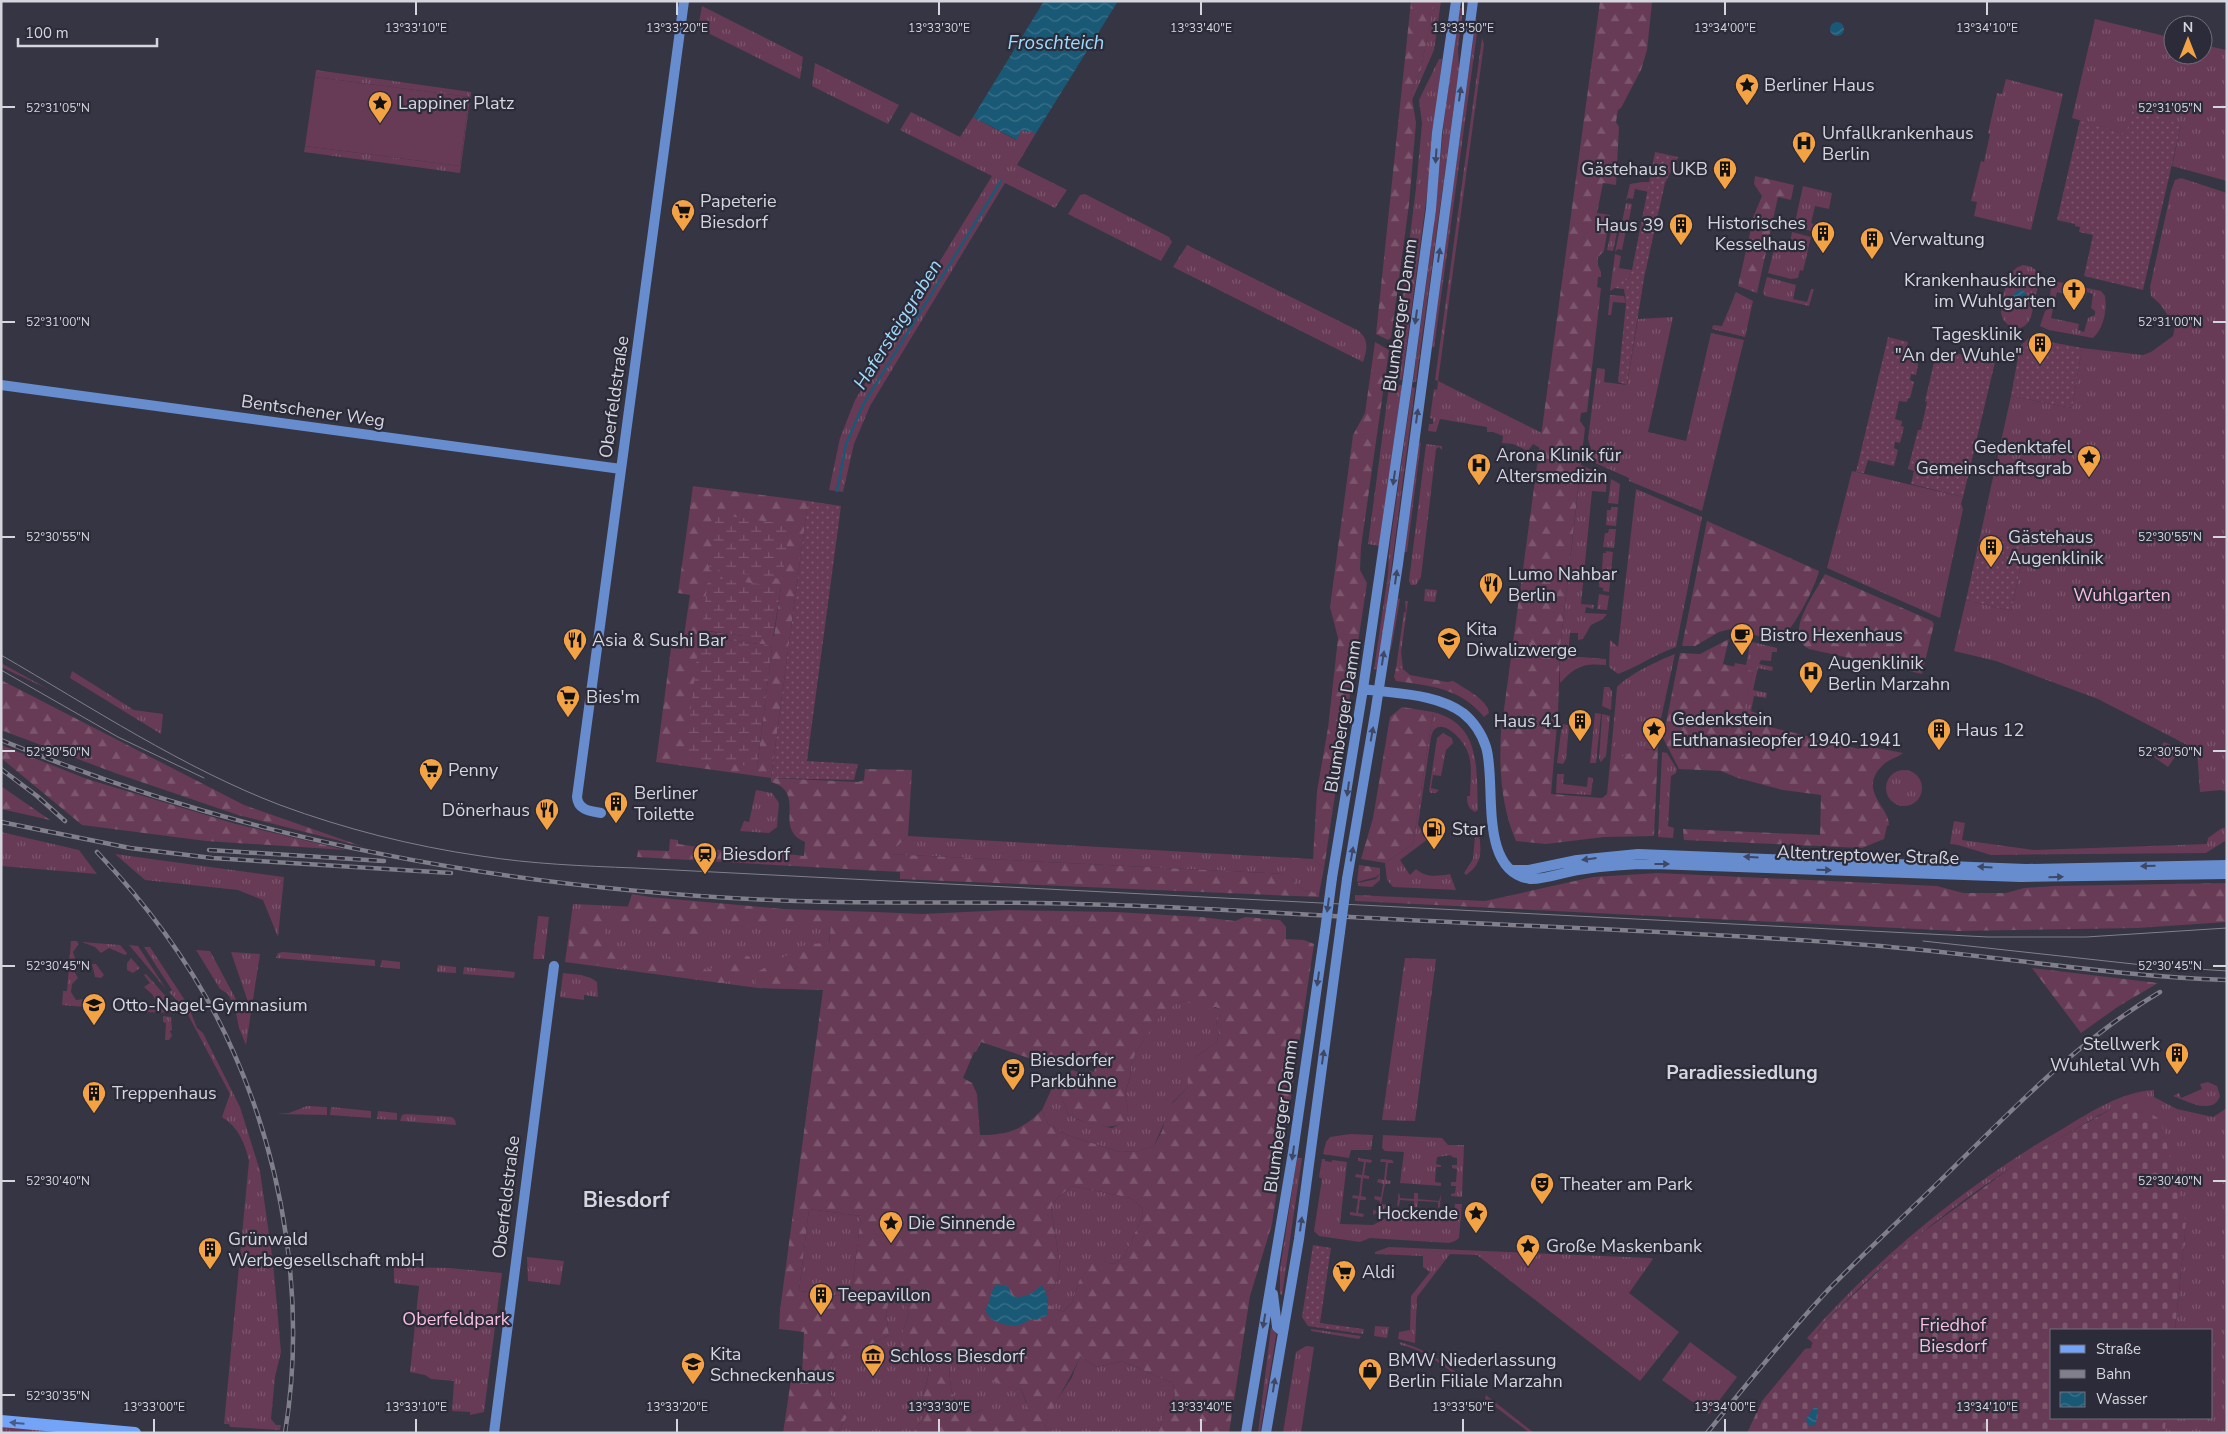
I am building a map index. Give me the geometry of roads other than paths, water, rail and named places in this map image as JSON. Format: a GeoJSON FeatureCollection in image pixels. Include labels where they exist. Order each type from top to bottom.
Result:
{"type":"FeatureCollection","features":[{"type":"Feature","properties":{"kind":"main road","name":"Oberfeldstraße"},"geometry":{"type":"LineString","coordinates":[[601,813],[583,808],[578,802],[577,797],[684,1]]}},
{"type":"Feature","properties":{"kind":"main road","name":"Blumberger Damm"},"geometry":{"type":"LineString","coordinates":[[1246,1433],[1292,1161],[1332,878],[1364,689],[1431,209],[1437,133],[1456,1]]}},
{"type":"Feature","properties":{"kind":"main road","name":"Blumberger Damm"},"geometry":{"type":"LineString","coordinates":[[1266,1433],[1300,1230],[1346,879],[1398,564],[1473,1]]}},
{"type":"Feature","properties":{"kind":"main road","name":"Bentschener Weg"},"geometry":{"type":"LineString","coordinates":[[1,385],[621,469]]}},
{"type":"Feature","properties":{"kind":"main road"},"geometry":{"type":"LineString","coordinates":[[1364,689],[1430,699],[1448,704],[1464,714],[1478,729],[1487,748],[1492,819],[1498,852],[1505,864],[1512,870]]}},
{"type":"Feature","properties":{"kind":"main road","name":"Altentreptower Straße"},"geometry":{"type":"LineString","coordinates":[[1512,870],[1529,870],[1577,860],[1638,854],[2026,869],[2227,865]]}},
{"type":"Feature","properties":{"kind":"main road","name":"Altentreptower Straße"},"geometry":{"type":"LineString","coordinates":[[1512,870],[1530,879],[1605,866],[1654,864],[2013,877],[2227,874]]}},
{"type":"Feature","properties":{"kind":"main road","name":"Oberfeldstraße"},"geometry":{"type":"LineString","coordinates":[[494,1433],[554,966]]}},
{"type":"Feature","properties":{"kind":"main road"},"geometry":{"type":"LineString","coordinates":[[1271,1283],[1277,1327],[1283,1332]]}},
{"type":"Feature","properties":{"kind":"main road"},"geometry":{"type":"LineString","coordinates":[[1,1422],[135,1433]]}},
{"type":"Feature","properties":{"kind":"water","name":"Froschteich"},"geometry":{"type":"Polygon","coordinates":[[[1044,1],[1118,1],[1036,133],[1021,130],[1017,140],[973,117],[1044,1]]]}},
{"type":"Feature","properties":{"kind":"water"},"geometry":{"type":"Polygon","coordinates":[[[1837,22],[1842,24],[1844,29],[1842,34],[1837,36],[1832,34],[1830,29],[1832,24],[1837,22]]]}},
{"type":"Feature","properties":{"kind":"water"},"geometry":{"type":"Polygon","coordinates":[[[2017,290],[2023,290],[2027,297],[2023,304],[2017,304],[2013,300],[2013,294],[2017,290]]]}},
{"type":"Feature","properties":{"kind":"water"},"geometry":{"type":"Polygon","coordinates":[[[997,1284],[1009,1287],[1011,1294],[1016,1297],[1030,1294],[1041,1285],[1047,1296],[1047,1316],[1016,1325],[1004,1324],[991,1319],[985,1310],[997,1284]]]}},
{"type":"Feature","properties":{"kind":"water"},"geometry":{"type":"Polygon","coordinates":[[[1814,1407],[1819,1409],[1816,1424],[1815,1426],[1808,1426],[1806,1419],[1814,1407]]]}},
{"type":"Feature","properties":{"kind":"waterway","name":"Hafersteiggraben"},"geometry":{"type":"LineString","coordinates":[[837,491],[846,444],[863,405],[1001,181]]}},
{"type":"Feature","properties":{"kind":"tram line"},"geometry":{"type":"LineString","coordinates":[[1,655],[173,755],[244,790],[280,805],[329,822],[379,836],[455,852],[500,859],[538,863],[1988,937],[2086,937],[2227,928]]}},
{"type":"Feature","properties":{"kind":"tram line"},"geometry":{"type":"LineString","coordinates":[[1,670],[118,737],[204,778]]}},
{"type":"Feature","properties":{"kind":"tram line"},"geometry":{"type":"LineString","coordinates":[[1923,941],[2152,966],[2227,971]]}},
{"type":"Feature","properties":{"kind":"railway"},"geometry":{"type":"LineString","coordinates":[[1,740],[96,776],[193,808],[291,834],[390,856],[491,873],[592,886],[693,895],[795,901],[1150,906],[1743,937],[1867,945],[2092,970],[2227,980]]}},
{"type":"Feature","properties":{"kind":"railway"},"geometry":{"type":"LineString","coordinates":[[1,769],[37,796],[65,821]]}},
{"type":"Feature","properties":{"kind":"railway"},"geometry":{"type":"LineString","coordinates":[[1,822],[130,848],[212,858],[451,873]]}},
{"type":"Feature","properties":{"kind":"railway"},"geometry":{"type":"LineString","coordinates":[[209,850],[384,861]]}},
{"type":"Feature","properties":{"kind":"railway"},"geometry":{"type":"LineString","coordinates":[[97,852],[156,921],[206,997],[233,1051],[251,1096],[266,1142],[278,1190],[286,1238],[291,1287],[293,1336],[291,1385],[285,1433]]}},
{"type":"Feature","properties":{"kind":"railway"},"geometry":{"type":"LineString","coordinates":[[1707,1433],[1813,1306],[1861,1257],[2054,1071],[2105,1029],[2160,992]]}},
{"type":"Feature","properties":{"kind":"place","name":"Berliner Haus"},"geometry":{"type":"Point","coordinates":[1747,106]}},
{"type":"Feature","properties":{"kind":"place","name":"Lappiner Platz"},"geometry":{"type":"Point","coordinates":[380,124]}},
{"type":"Feature","properties":{"kind":"place","name":"Unfallkrankenhaus Berlin"},"geometry":{"type":"Point","coordinates":[1804,164]}},
{"type":"Feature","properties":{"kind":"place","name":"Gästehaus UKB"},"geometry":{"type":"Point","coordinates":[1725,190]}},
{"type":"Feature","properties":{"kind":"place","name":"Papeterie Biesdorf"},"geometry":{"type":"Point","coordinates":[683,232]}},
{"type":"Feature","properties":{"kind":"place","name":"Haus 39"},"geometry":{"type":"Point","coordinates":[1681,246]}},
{"type":"Feature","properties":{"kind":"place","name":"Historisches Kesselhaus"},"geometry":{"type":"Point","coordinates":[1823,254]}},
{"type":"Feature","properties":{"kind":"place","name":"Verwaltung"},"geometry":{"type":"Point","coordinates":[1872,260]}},
{"type":"Feature","properties":{"kind":"place","name":"Krankenhauskirche im Wuhlgarten"},"geometry":{"type":"Point","coordinates":[2074,311]}},
{"type":"Feature","properties":{"kind":"place","name":"Tagesklinik \"An der Wuhle\""},"geometry":{"type":"Point","coordinates":[2040,365]}},
{"type":"Feature","properties":{"kind":"place","name":"Gedenktafel Gemeinschaftsgrab"},"geometry":{"type":"Point","coordinates":[2089,478]}},
{"type":"Feature","properties":{"kind":"place","name":"Arona Klinik für Altersmedizin"},"geometry":{"type":"Point","coordinates":[1479,486]}},
{"type":"Feature","properties":{"kind":"place","name":"Gästehaus Augenklinik"},"geometry":{"type":"Point","coordinates":[1991,568]}},
{"type":"Feature","properties":{"kind":"place","name":"Lumo Nahbar Berlin"},"geometry":{"type":"Point","coordinates":[1491,605]}},
{"type":"Feature","properties":{"kind":"place","name":"Bistro Hexenhaus"},"geometry":{"type":"Point","coordinates":[1742,656]}},
{"type":"Feature","properties":{"kind":"place","name":"Kita Diwalizwerge"},"geometry":{"type":"Point","coordinates":[1449,660]}},
{"type":"Feature","properties":{"kind":"place","name":"Asia & Sushi Bar"},"geometry":{"type":"Point","coordinates":[575,661]}},
{"type":"Feature","properties":{"kind":"place","name":"Augenklinik Berlin Marzahn"},"geometry":{"type":"Point","coordinates":[1811,694]}},
{"type":"Feature","properties":{"kind":"place","name":"Bies'm"},"geometry":{"type":"Point","coordinates":[568,718]}},
{"type":"Feature","properties":{"kind":"place","name":"Haus 41"},"geometry":{"type":"Point","coordinates":[1580,742]}},
{"type":"Feature","properties":{"kind":"place","name":"Gedenkstein Euthanasieopfer 1940-1941"},"geometry":{"type":"Point","coordinates":[1654,750]}},
{"type":"Feature","properties":{"kind":"place","name":"Haus 12"},"geometry":{"type":"Point","coordinates":[1939,751]}},
{"type":"Feature","properties":{"kind":"place","name":"Penny"},"geometry":{"type":"Point","coordinates":[431,791]}},
{"type":"Feature","properties":{"kind":"place","name":"Berliner Toilette"},"geometry":{"type":"Point","coordinates":[616,824]}},
{"type":"Feature","properties":{"kind":"place","name":"Dönerhaus"},"geometry":{"type":"Point","coordinates":[547,831]}},
{"type":"Feature","properties":{"kind":"place","name":"Star"},"geometry":{"type":"Point","coordinates":[1434,850]}},
{"type":"Feature","properties":{"kind":"place","name":"Biesdorf"},"geometry":{"type":"Point","coordinates":[705,875]}},
{"type":"Feature","properties":{"kind":"place","name":"Otto-Nagel-Gymnasium"},"geometry":{"type":"Point","coordinates":[94,1026]}},
{"type":"Feature","properties":{"kind":"place","name":"Stellwerk Wuhletal Wh"},"geometry":{"type":"Point","coordinates":[2177,1075]}},
{"type":"Feature","properties":{"kind":"place","name":"Biesdorfer Parkbühne"},"geometry":{"type":"Point","coordinates":[1013,1091]}},
{"type":"Feature","properties":{"kind":"place","name":"Treppenhaus"},"geometry":{"type":"Point","coordinates":[94,1114]}},
{"type":"Feature","properties":{"kind":"place","name":"Theater am Park"},"geometry":{"type":"Point","coordinates":[1542,1205]}},
{"type":"Feature","properties":{"kind":"place","name":"Hockende"},"geometry":{"type":"Point","coordinates":[1476,1234]}},
{"type":"Feature","properties":{"kind":"place","name":"Die Sinnende"},"geometry":{"type":"Point","coordinates":[891,1244]}},
{"type":"Feature","properties":{"kind":"place","name":"Große Maskenbank"},"geometry":{"type":"Point","coordinates":[1528,1267]}},
{"type":"Feature","properties":{"kind":"place","name":"Grünwald Werbegesellschaft mbH"},"geometry":{"type":"Point","coordinates":[210,1270]}},
{"type":"Feature","properties":{"kind":"place","name":"Aldi"},"geometry":{"type":"Point","coordinates":[1344,1293]}},
{"type":"Feature","properties":{"kind":"place","name":"Teepavillon"},"geometry":{"type":"Point","coordinates":[821,1316]}},
{"type":"Feature","properties":{"kind":"place","name":"Schloss Biesdorf"},"geometry":{"type":"Point","coordinates":[873,1377]}},
{"type":"Feature","properties":{"kind":"place","name":"Kita Schneckenhaus"},"geometry":{"type":"Point","coordinates":[693,1385]}},
{"type":"Feature","properties":{"kind":"place","name":"BMW Niederlassung Berlin Filiale Marzahn"},"geometry":{"type":"Point","coordinates":[1370,1391]}},
{"type":"Feature","properties":{"kind":"district","name":"Paradiessiedlung"},"geometry":{"type":"Point","coordinates":[1742,1072]}},
{"type":"Feature","properties":{"kind":"district","name":"Biesdorf"},"geometry":{"type":"Point","coordinates":[626,1199]}},
{"type":"Feature","properties":{"kind":"park label","name":"Wuhlgarten"},"geometry":{"type":"Point","coordinates":[2122,595]}},
{"type":"Feature","properties":{"kind":"park label","name":"Oberfeldpark"},"geometry":{"type":"Point","coordinates":[456,1319]}},
{"type":"Feature","properties":{"kind":"park label","name":"Friedhof Biesdorf"},"geometry":{"type":"Point","coordinates":[1953,1335]}}]}
